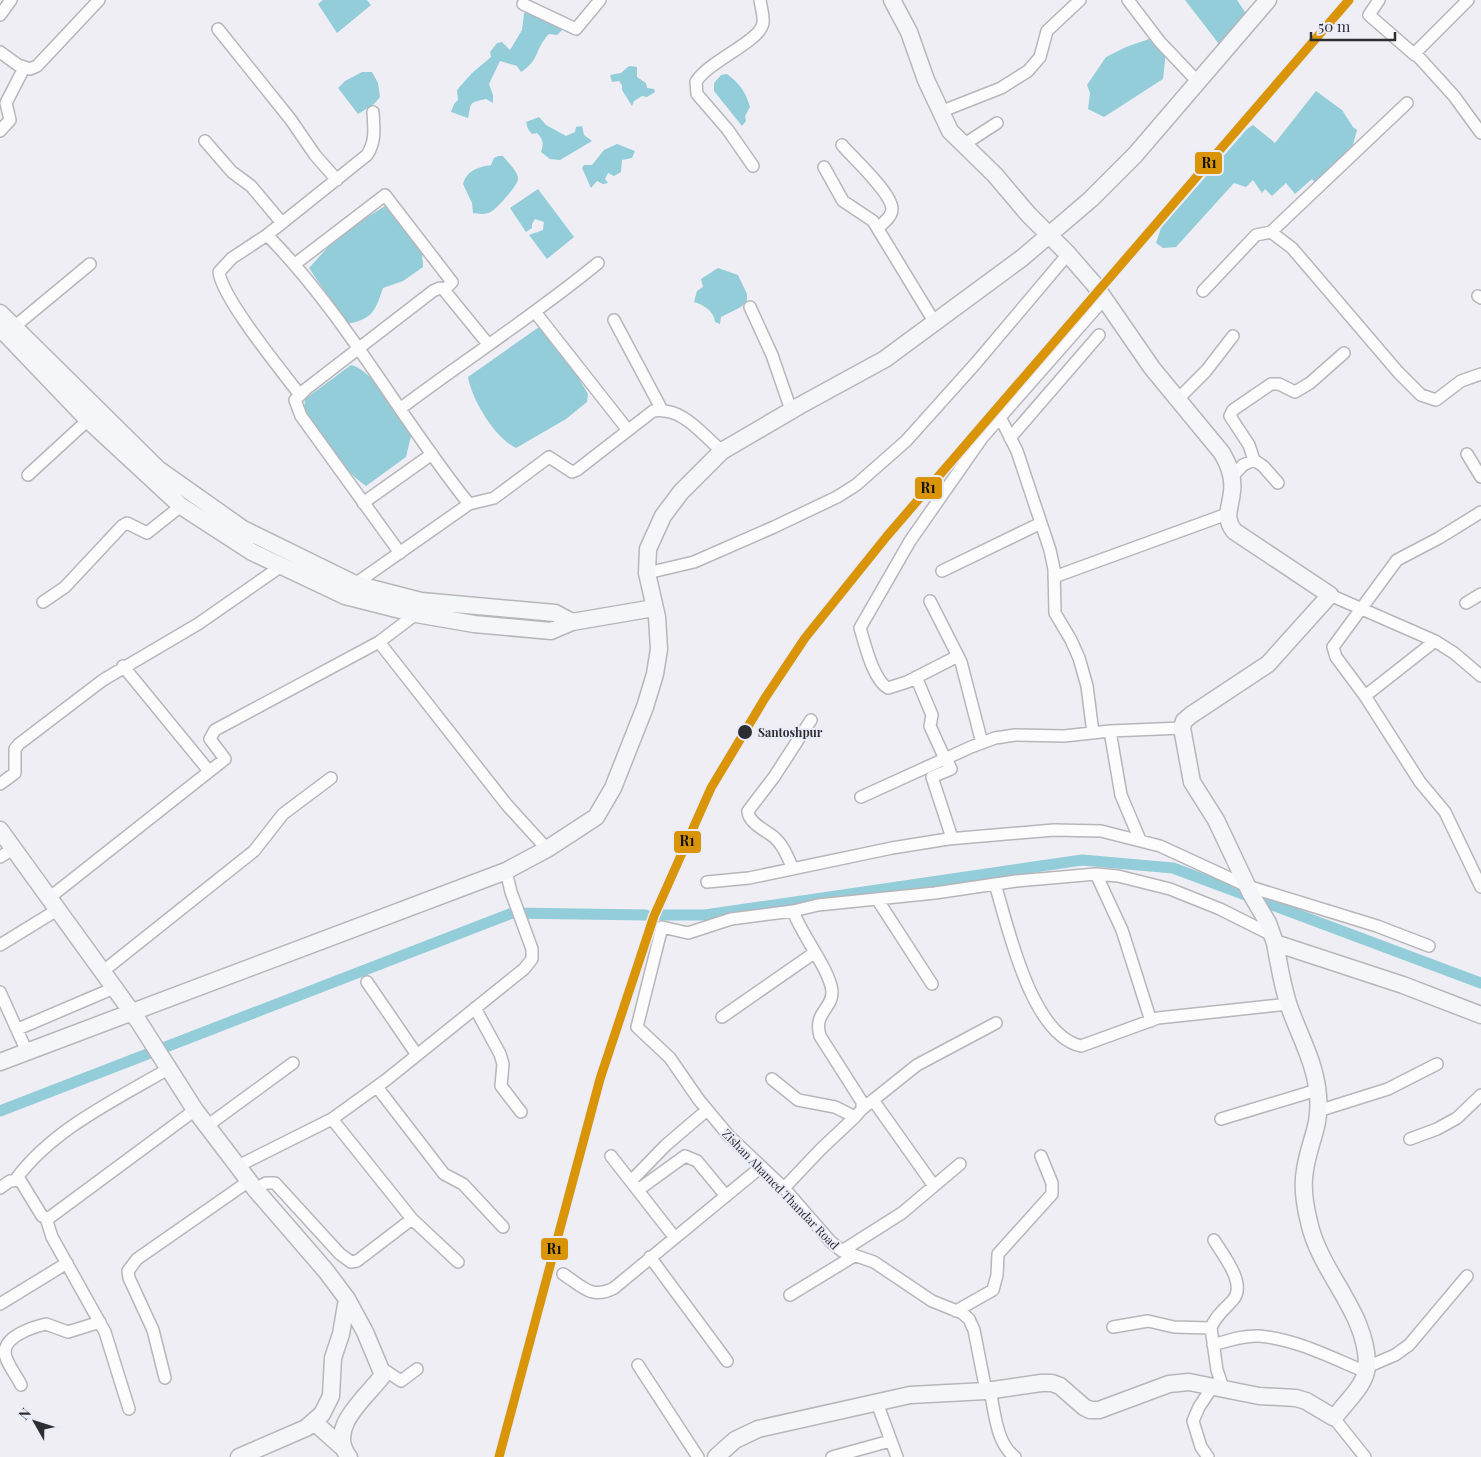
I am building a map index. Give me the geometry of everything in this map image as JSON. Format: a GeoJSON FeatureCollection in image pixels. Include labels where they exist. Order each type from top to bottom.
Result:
{"type":"FeatureCollection","features":[{"type":"Feature","properties":{"kind":"street"},"geometry":{"type":"LineString","coordinates":[[0,15],[11,0]]}},
{"type":"Feature","properties":{"kind":"street"},"geometry":{"type":"LineString","coordinates":[[0,52],[24,68],[30,69],[37,66],[100,0]]}},
{"type":"Feature","properties":{"kind":"street"},"geometry":{"type":"LineString","coordinates":[[523,4],[576,29],[600,0]]}},
{"type":"Feature","properties":{"kind":"street"},"geometry":{"type":"LineString","coordinates":[[753,166],[728,130],[697,94],[696,82],[706,70],[754,36],[761,28],[763,23],[760,0]]}},
{"type":"Feature","properties":{"kind":"street"},"geometry":{"type":"LineString","coordinates":[[892,0],[909,32],[926,80],[950,131],[996,175],[1048,235],[1068,254],[1104,299],[1152,368],[1179,398],[1222,453],[1232,476],[1233,490],[1227,514],[1228,524],[1234,532],[1330,595],[1434,642],[1454,654],[1481,676]]}},
{"type":"Feature","properties":{"kind":"street"},"geometry":{"type":"LineString","coordinates":[[940,112],[1001,88],[1028,71],[1040,57],[1046,32],[1080,0]]}},
{"type":"Feature","properties":{"kind":"street"},"geometry":{"type":"LineString","coordinates":[[1128,0],[1160,42],[1196,81]]}},
{"type":"Feature","properties":{"kind":"street"},"geometry":{"type":"LineString","coordinates":[[0,1062],[136,1018],[506,871],[547,849],[596,816],[613,788],[656,674],[659,650],[657,617],[647,573],[648,549],[663,516],[681,492],[722,451],[791,410],[885,359],[1022,258],[1091,199],[1135,155],[1196,81],[1268,0]]}},
{"type":"Feature","properties":{"kind":"street"},"geometry":{"type":"LineString","coordinates":[[1379,0],[1369,16],[1415,55],[1454,96],[1481,133]]}},
{"type":"Feature","properties":{"kind":"street"},"geometry":{"type":"LineString","coordinates":[[1415,55],[1418,49],[1468,0]]}},
{"type":"Feature","properties":{"kind":"street"},"geometry":{"type":"LineString","coordinates":[[218,29],[247,62],[315,155],[337,180]]}},
{"type":"Feature","properties":{"kind":"street"},"geometry":{"type":"LineString","coordinates":[[0,131],[10,120],[6,103],[24,68]]}},
{"type":"Feature","properties":{"kind":"street"},"geometry":{"type":"LineString","coordinates":[[1203,291],[1256,235],[1271,232],[1408,103]]}},
{"type":"Feature","properties":{"kind":"street"},"geometry":{"type":"LineString","coordinates":[[300,395],[235,306],[219,278],[218,272],[232,258],[267,235],[367,155],[373,146],[375,135],[373,112]]}},
{"type":"Feature","properties":{"kind":"street"},"geometry":{"type":"LineString","coordinates":[[964,145],[997,123]]}},
{"type":"Feature","properties":{"kind":"street"},"geometry":{"type":"LineString","coordinates":[[205,141],[232,172],[251,186],[282,223]]}},
{"type":"Feature","properties":{"kind":"street"},"geometry":{"type":"LineString","coordinates":[[842,145],[876,182],[889,200],[892,208],[891,214],[878,228]]}},
{"type":"Feature","properties":{"kind":"street"},"geometry":{"type":"LineString","coordinates":[[824,167],[844,201],[867,215],[878,228],[935,323]]}},
{"type":"Feature","properties":{"kind":"street"},"geometry":{"type":"LineString","coordinates":[[295,264],[385,195],[452,282],[444,290]]}},
{"type":"Feature","properties":{"kind":"street"},"geometry":{"type":"LineString","coordinates":[[1271,232],[1292,248],[1373,344],[1421,395],[1436,400],[1461,381],[1481,374]]}},
{"type":"Feature","properties":{"kind":"street"},"geometry":{"type":"LineString","coordinates":[[267,235],[295,264],[469,504]]}},
{"type":"Feature","properties":{"kind":"street"},"geometry":{"type":"LineString","coordinates":[[647,573],[694,562],[774,528],[837,497],[856,485],[906,441],[976,363],[1068,254]]}},
{"type":"Feature","properties":{"kind":"street"},"geometry":{"type":"LineString","coordinates":[[401,408],[535,312],[598,263]]}},
{"type":"Feature","properties":{"kind":"street"},"geometry":{"type":"LineString","coordinates":[[7,328],[90,264]]}},
{"type":"Feature","properties":{"kind":"street"},"geometry":{"type":"LineString","coordinates":[[400,553],[301,416],[295,400],[433,291],[440,288],[444,290],[488,344]]}},
{"type":"Feature","properties":{"kind":"street"},"geometry":{"type":"LineString","coordinates":[[958,656],[891,688],[885,687],[868,656],[860,628],[910,541],[982,438],[1104,299]]}},
{"type":"Feature","properties":{"kind":"street"},"geometry":{"type":"LineString","coordinates":[[750,307],[772,355],[791,410]]}},
{"type":"Feature","properties":{"kind":"street"},"geometry":{"type":"LineString","coordinates":[[535,312],[627,429]]}},
{"type":"Feature","properties":{"kind":"street"},"geometry":{"type":"LineString","coordinates":[[0,313],[7,328],[88,420],[181,506],[252,552],[280,567],[345,596],[419,608],[555,613],[572,622],[654,608]]}},
{"type":"Feature","properties":{"kind":"street"},"geometry":{"type":"LineString","coordinates":[[614,320],[662,410]]}},
{"type":"Feature","properties":{"kind":"street"},"geometry":{"type":"LineString","coordinates":[[7,328],[173,481],[243,529],[355,584],[419,608]]}},
{"type":"Feature","properties":{"kind":"street"},"geometry":{"type":"LineString","coordinates":[[1010,438],[1100,335]]}},
{"type":"Feature","properties":{"kind":"street"},"geometry":{"type":"LineString","coordinates":[[1179,398],[1206,371],[1233,336]]}},
{"type":"Feature","properties":{"kind":"street"},"geometry":{"type":"LineString","coordinates":[[1278,483],[1263,466],[1254,460],[1249,445],[1230,416],[1233,410],[1271,384],[1279,384],[1295,392],[1310,382],[1344,353]]}},
{"type":"Feature","properties":{"kind":"street"},"geometry":{"type":"LineString","coordinates":[[355,584],[469,504],[494,498],[549,457],[572,472],[577,470],[644,416],[662,410],[684,417],[722,451]]}},
{"type":"Feature","properties":{"kind":"street"},"geometry":{"type":"LineString","coordinates":[[1000,417],[1010,438],[1050,550],[1054,577],[1055,613],[1071,640],[1087,686],[1093,733]]}},
{"type":"Feature","properties":{"kind":"street"},"geometry":{"type":"LineString","coordinates":[[28,476],[88,420]]}},
{"type":"Feature","properties":{"kind":"street"},"geometry":{"type":"LineString","coordinates":[[363,503],[432,454]]}},
{"type":"Feature","properties":{"kind":"street"},"geometry":{"type":"LineString","coordinates":[[1467,454],[1481,477]]}},
{"type":"Feature","properties":{"kind":"street"},"geometry":{"type":"LineString","coordinates":[[1232,476],[1243,465],[1254,460]]}},
{"type":"Feature","properties":{"kind":"street"},"geometry":{"type":"LineString","coordinates":[[44,602],[65,587],[122,526],[127,523],[147,533],[181,506]]}},
{"type":"Feature","properties":{"kind":"street"},"geometry":{"type":"LineString","coordinates":[[1481,512],[1439,538],[1403,554],[1389,570],[1333,647],[1336,657],[1365,696],[1420,782],[1445,812],[1481,887]]}},
{"type":"Feature","properties":{"kind":"street"},"geometry":{"type":"LineString","coordinates":[[1054,577],[1227,514]]}},
{"type":"Feature","properties":{"kind":"street"},"geometry":{"type":"LineString","coordinates":[[942,571],[1041,523]]}},
{"type":"Feature","properties":{"kind":"street"},"geometry":{"type":"LineString","coordinates":[[0,784],[15,773],[15,749],[19,744],[82,694],[123,666],[198,624],[280,567]]}},
{"type":"Feature","properties":{"kind":"street"},"geometry":{"type":"LineString","coordinates":[[1466,603],[1481,594]]}},
{"type":"Feature","properties":{"kind":"street"},"geometry":{"type":"LineString","coordinates":[[1330,595],[1273,659],[1190,715],[1184,721],[1182,728],[1192,782],[1216,820],[1271,934],[1288,1004],[1310,1060],[1317,1090],[1316,1135],[1304,1171],[1304,1190],[1309,1224],[1319,1249],[1364,1340],[1366,1370],[1364,1380],[1333,1417]]}},
{"type":"Feature","properties":{"kind":"street"},"geometry":{"type":"LineString","coordinates":[[930,602],[958,656],[970,691],[982,743]]}},
{"type":"Feature","properties":{"kind":"street"},"geometry":{"type":"LineString","coordinates":[[0,945],[53,904],[225,759],[210,738],[215,730],[380,642],[419,608]]}},
{"type":"Feature","properties":{"kind":"street"},"geometry":{"type":"LineString","coordinates":[[380,642],[508,805],[547,849]]}},
{"type":"Feature","properties":{"kind":"street"},"geometry":{"type":"LineString","coordinates":[[1365,696],[1434,642]]}},
{"type":"Feature","properties":{"kind":"street"},"geometry":{"type":"LineString","coordinates":[[123,666],[209,771]]}},
{"type":"Feature","properties":{"kind":"street"},"geometry":{"type":"LineString","coordinates":[[916,677],[932,715],[930,726],[950,769],[932,777],[952,838]]}},
{"type":"Feature","properties":{"kind":"street"},"geometry":{"type":"LineString","coordinates":[[793,868],[776,839],[751,819],[748,812],[774,777],[811,720]]}},
{"type":"Feature","properties":{"kind":"street"},"geometry":{"type":"LineString","coordinates":[[861,797],[982,743],[1015,735],[1064,736],[1110,731],[1182,728]]}},
{"type":"Feature","properties":{"kind":"street"},"geometry":{"type":"LineString","coordinates":[[1110,731],[1121,795],[1140,840]]}},
{"type":"Feature","properties":{"kind":"street"},"geometry":{"type":"LineString","coordinates":[[102,972],[254,850],[282,814],[331,778]]}},
{"type":"Feature","properties":{"kind":"street"},"geometry":{"type":"LineString","coordinates":[[0,830],[6,853],[53,904],[136,1018],[195,1110],[252,1185],[326,1271],[346,1299],[383,1369],[383,1375],[352,1413],[345,1427],[341,1440],[345,1452]]}},
{"type":"Feature","properties":{"kind":"street"},"geometry":{"type":"LineString","coordinates":[[708,882],[750,878],[892,848],[952,838],[1054,830],[1101,831],[1160,846],[1249,890],[1377,926],[1429,946]]}},
{"type":"Feature","properties":{"kind":"street"},"geometry":{"type":"LineString","coordinates":[[238,1166],[332,1119],[377,1086],[524,969],[532,959],[532,949],[511,892],[506,871]]}},
{"type":"Feature","properties":{"kind":"street"},"geometry":{"type":"LineString","coordinates":[[1096,874],[1122,930],[1151,1021]]}},
{"type":"Feature","properties":{"kind":"street"},"geometry":{"type":"LineString","coordinates":[[858,1113],[862,1102],[820,1036],[817,1026],[818,1019],[832,999],[832,988],[798,926],[793,911],[818,905],[995,884],[1096,874],[1118,876],[1177,891],[1220,909],[1271,934],[1481,1015]]}},
{"type":"Feature","properties":{"kind":"street"},"geometry":{"type":"LineString","coordinates":[[995,884],[1023,976],[1047,1020],[1059,1035],[1068,1042],[1081,1046],[1151,1021],[1174,1015],[1288,1004]]}},
{"type":"Feature","properties":{"kind":"street"},"geometry":{"type":"LineString","coordinates":[[877,899],[932,984]]}},
{"type":"Feature","properties":{"kind":"street","name":"Zishan Ahamed Thandar Road"},"geometry":{"type":"LineString","coordinates":[[793,911],[730,919],[688,933],[662,927],[637,1027],[670,1058],[707,1110],[729,1136],[784,1188],[842,1251],[874,1262],[932,1301],[962,1313],[969,1319],[974,1330],[997,1424],[1003,1441],[1010,1453],[1015,1457]]}},
{"type":"Feature","properties":{"kind":"street"},"geometry":{"type":"LineString","coordinates":[[722,1018],[814,953]]}},
{"type":"Feature","properties":{"kind":"street"},"geometry":{"type":"LineString","coordinates":[[367,982],[416,1055]]}},
{"type":"Feature","properties":{"kind":"street"},"geometry":{"type":"LineString","coordinates":[[18,1030],[114,988]]}},
{"type":"Feature","properties":{"kind":"street"},"geometry":{"type":"LineString","coordinates":[[0,992],[27,1052]]}},
{"type":"Feature","properties":{"kind":"street"},"geometry":{"type":"LineString","coordinates":[[475,1008],[500,1054],[503,1064],[501,1086],[520,1112]]}},
{"type":"Feature","properties":{"kind":"street"},"geometry":{"type":"LineString","coordinates":[[784,1188],[821,1148],[858,1113],[917,1065],[996,1023]]}},
{"type":"Feature","properties":{"kind":"street"},"geometry":{"type":"LineString","coordinates":[[207,1126],[292,1063]]}},
{"type":"Feature","properties":{"kind":"street"},"geometry":{"type":"LineString","coordinates":[[1318,1111],[1388,1089],[1437,1064]]}},
{"type":"Feature","properties":{"kind":"street"},"geometry":{"type":"LineString","coordinates":[[0,1188],[16,1180],[27,1164],[72,1126],[168,1069]]}},
{"type":"Feature","properties":{"kind":"street"},"geometry":{"type":"LineString","coordinates":[[772,1079],[798,1100],[858,1113]]}},
{"type":"Feature","properties":{"kind":"street"},"geometry":{"type":"LineString","coordinates":[[377,1086],[444,1174],[463,1184],[503,1227]]}},
{"type":"Feature","properties":{"kind":"street"},"geometry":{"type":"LineString","coordinates":[[1221,1119],[1317,1090]]}},
{"type":"Feature","properties":{"kind":"street"},"geometry":{"type":"LineString","coordinates":[[1410,1139],[1437,1129],[1457,1118],[1481,1095]]}},
{"type":"Feature","properties":{"kind":"street"},"geometry":{"type":"LineString","coordinates":[[873,1100],[934,1186]]}},
{"type":"Feature","properties":{"kind":"street"},"geometry":{"type":"LineString","coordinates":[[46,1218],[49,1218],[195,1110]]}},
{"type":"Feature","properties":{"kind":"street"},"geometry":{"type":"LineString","coordinates":[[635,1186],[666,1145],[707,1110]]}},
{"type":"Feature","properties":{"kind":"street"},"geometry":{"type":"LineString","coordinates":[[332,1119],[412,1219],[458,1262]]}},
{"type":"Feature","properties":{"kind":"street"},"geometry":{"type":"LineString","coordinates":[[612,1156],[675,1238]]}},
{"type":"Feature","properties":{"kind":"street"},"geometry":{"type":"LineString","coordinates":[[635,1186],[685,1156],[697,1162],[726,1196]]}},
{"type":"Feature","properties":{"kind":"street"},"geometry":{"type":"LineString","coordinates":[[956,1311],[993,1290],[997,1275],[998,1254],[1052,1194],[1052,1183],[1041,1156]]}},
{"type":"Feature","properties":{"kind":"street"},"geometry":{"type":"LineString","coordinates":[[842,1251],[902,1214],[960,1164]]}},
{"type":"Feature","properties":{"kind":"street"},"geometry":{"type":"LineString","coordinates":[[563,1274],[589,1292],[603,1294],[614,1288],[760,1167]]}},
{"type":"Feature","properties":{"kind":"street"},"geometry":{"type":"LineString","coordinates":[[16,1180],[23,1183],[42,1216],[46,1218],[52,1237],[100,1322],[112,1348],[128,1409]]}},
{"type":"Feature","properties":{"kind":"street"},"geometry":{"type":"LineString","coordinates":[[165,1378],[153,1330],[129,1278],[128,1271],[137,1259],[252,1185],[274,1183],[340,1254],[351,1262],[357,1261],[412,1219]]}},
{"type":"Feature","properties":{"kind":"street"},"geometry":{"type":"LineString","coordinates":[[1214,1240],[1235,1277],[1238,1287],[1234,1299],[1213,1322],[1211,1328],[1218,1387]]}},
{"type":"Feature","properties":{"kind":"street"},"geometry":{"type":"LineString","coordinates":[[790,1295],[854,1256]]}},
{"type":"Feature","properties":{"kind":"street"},"geometry":{"type":"LineString","coordinates":[[650,1257],[727,1361]]}},
{"type":"Feature","properties":{"kind":"street"},"geometry":{"type":"LineString","coordinates":[[0,1304],[67,1263]]}},
{"type":"Feature","properties":{"kind":"street"},"geometry":{"type":"LineString","coordinates":[[1213,1345],[1250,1337],[1277,1339],[1304,1346],[1366,1370],[1410,1345],[1467,1276]]}},
{"type":"Feature","properties":{"kind":"street"},"geometry":{"type":"LineString","coordinates":[[239,1457],[314,1422],[322,1414],[331,1396],[333,1358],[341,1334],[346,1299]]}},
{"type":"Feature","properties":{"kind":"street"},"geometry":{"type":"LineString","coordinates":[[1113,1327],[1148,1320],[1174,1328],[1211,1328]]}},
{"type":"Feature","properties":{"kind":"street"},"geometry":{"type":"LineString","coordinates":[[22,1385],[5,1355],[6,1346],[16,1336],[46,1324],[68,1332],[100,1322]]}},
{"type":"Feature","properties":{"kind":"street"},"geometry":{"type":"LineString","coordinates":[[638,1365],[698,1457]]}},
{"type":"Feature","properties":{"kind":"street"},"geometry":{"type":"LineString","coordinates":[[383,1369],[401,1381],[417,1369]]}},
{"type":"Feature","properties":{"kind":"street"},"geometry":{"type":"LineString","coordinates":[[716,1457],[735,1440],[758,1429],[910,1396],[988,1391],[1052,1383],[1070,1393],[1084,1407],[1090,1410],[1099,1410],[1169,1384],[1189,1382],[1259,1396],[1306,1401],[1333,1417],[1365,1457]]}},
{"type":"Feature","properties":{"kind":"street"},"geometry":{"type":"LineString","coordinates":[[1208,1457],[1201,1447],[1193,1422],[1198,1407],[1218,1387]]}},
{"type":"Feature","properties":{"kind":"street"},"geometry":{"type":"LineString","coordinates":[[877,1403],[897,1457]]}},
{"type":"Feature","properties":{"kind":"street"},"geometry":{"type":"LineString","coordinates":[[314,1422],[345,1452]]}},
{"type":"Feature","properties":{"kind":"street"},"geometry":{"type":"LineString","coordinates":[[832,1457],[890,1441]]}},
{"type":"Feature","properties":{"kind":"water"},"geometry":{"type":"Polygon","coordinates":[[[323,0],[367,0],[371,5],[337,33],[318,4],[323,0]]]}},
{"type":"Feature","properties":{"kind":"water"},"geometry":{"type":"Polygon","coordinates":[[[1185,0],[1237,0],[1247,15],[1219,44],[1185,0]]]}},
{"type":"Feature","properties":{"kind":"water"},"geometry":{"type":"Polygon","coordinates":[[[535,11],[568,24],[557,35],[549,34],[541,44],[535,58],[521,72],[517,66],[500,61],[489,84],[493,95],[493,103],[486,99],[471,104],[468,118],[451,112],[458,100],[457,90],[472,73],[491,57],[490,52],[497,43],[502,42],[510,50],[522,30],[524,13],[535,11]]]}},
{"type":"Feature","properties":{"kind":"water"},"geometry":{"type":"Polygon","coordinates":[[[1149,39],[1166,51],[1163,79],[1104,117],[1088,109],[1090,93],[1087,85],[1106,57],[1126,47],[1149,39]]]}},
{"type":"Feature","properties":{"kind":"water"},"geometry":{"type":"Polygon","coordinates":[[[629,66],[637,67],[637,77],[646,83],[647,88],[654,89],[655,92],[647,97],[642,96],[634,101],[632,106],[622,90],[622,85],[619,81],[612,82],[610,75],[621,73],[629,66]]]}},
{"type":"Feature","properties":{"kind":"water"},"geometry":{"type":"Polygon","coordinates":[[[362,72],[372,72],[378,83],[380,97],[374,104],[358,114],[338,88],[345,81],[362,72]]]}},
{"type":"Feature","properties":{"kind":"water"},"geometry":{"type":"Polygon","coordinates":[[[727,74],[742,88],[750,107],[745,116],[746,121],[742,126],[714,91],[714,83],[721,75],[727,74]]]}},
{"type":"Feature","properties":{"kind":"water"},"geometry":{"type":"Polygon","coordinates":[[[1316,91],[1342,110],[1357,130],[1347,167],[1336,179],[1328,173],[1315,183],[1312,179],[1295,194],[1286,183],[1272,196],[1265,189],[1262,193],[1253,180],[1246,187],[1234,183],[1176,247],[1163,248],[1156,243],[1161,228],[1247,129],[1253,125],[1275,143],[1316,91]]]}},
{"type":"Feature","properties":{"kind":"water"},"geometry":{"type":"Polygon","coordinates":[[[539,117],[546,125],[566,136],[575,132],[576,127],[582,126],[584,135],[592,141],[560,160],[550,159],[541,152],[543,144],[541,137],[537,133],[532,134],[526,122],[539,117]]]}},
{"type":"Feature","properties":{"kind":"water"},"geometry":{"type":"Polygon","coordinates":[[[617,144],[635,151],[632,158],[622,160],[621,172],[614,176],[608,173],[605,179],[608,183],[603,184],[597,181],[591,188],[582,168],[584,165],[592,165],[604,150],[617,144]]]}},
{"type":"Feature","properties":{"kind":"water"},"geometry":{"type":"Polygon","coordinates":[[[503,156],[517,174],[518,180],[506,197],[492,211],[485,214],[473,213],[472,203],[463,184],[465,179],[470,172],[491,165],[494,158],[503,156]]]}},
{"type":"Feature","properties":{"kind":"water"},"geometry":{"type":"Polygon","coordinates":[[[538,189],[574,237],[547,259],[529,235],[543,230],[544,222],[535,219],[532,228],[526,232],[510,208],[538,189]]]}},
{"type":"Feature","properties":{"kind":"water"},"geometry":{"type":"Polygon","coordinates":[[[385,206],[422,251],[423,267],[403,281],[383,288],[372,313],[362,320],[347,324],[309,268],[339,235],[385,206]]]}},
{"type":"Feature","properties":{"kind":"water"},"geometry":{"type":"Polygon","coordinates":[[[718,268],[738,275],[747,294],[747,301],[741,307],[721,317],[720,324],[715,322],[713,315],[708,309],[694,302],[697,291],[703,287],[701,279],[718,268]]]}},
{"type":"Feature","properties":{"kind":"water"},"geometry":{"type":"Polygon","coordinates":[[[539,327],[544,327],[560,347],[588,394],[587,402],[566,419],[516,448],[500,436],[479,407],[468,377],[539,327]]]}},
{"type":"Feature","properties":{"kind":"water"},"geometry":{"type":"Polygon","coordinates":[[[351,365],[360,369],[377,385],[393,406],[411,436],[406,457],[366,486],[347,470],[339,460],[304,408],[305,399],[351,365]]]}},
{"type":"Feature","properties":{"kind":"waterway"},"geometry":{"type":"LineString","coordinates":[[662,915],[705,915],[1082,860],[1173,868],[1481,983]]}},
{"type":"Feature","properties":{"kind":"waterway"},"geometry":{"type":"LineString","coordinates":[[0,1111],[512,913],[646,915]]}},
{"type":"Feature","properties":{"kind":"transit line","name":"R1"},"geometry":{"type":"LineString","coordinates":[[499,1457],[600,1079],[654,916],[711,788],[765,698],[805,638],[887,536],[1349,0]]}},
{"type":"Feature","properties":{"kind":"place","name":"Santoshpur"},"geometry":{"type":"Point","coordinates":[745,732]}}]}
